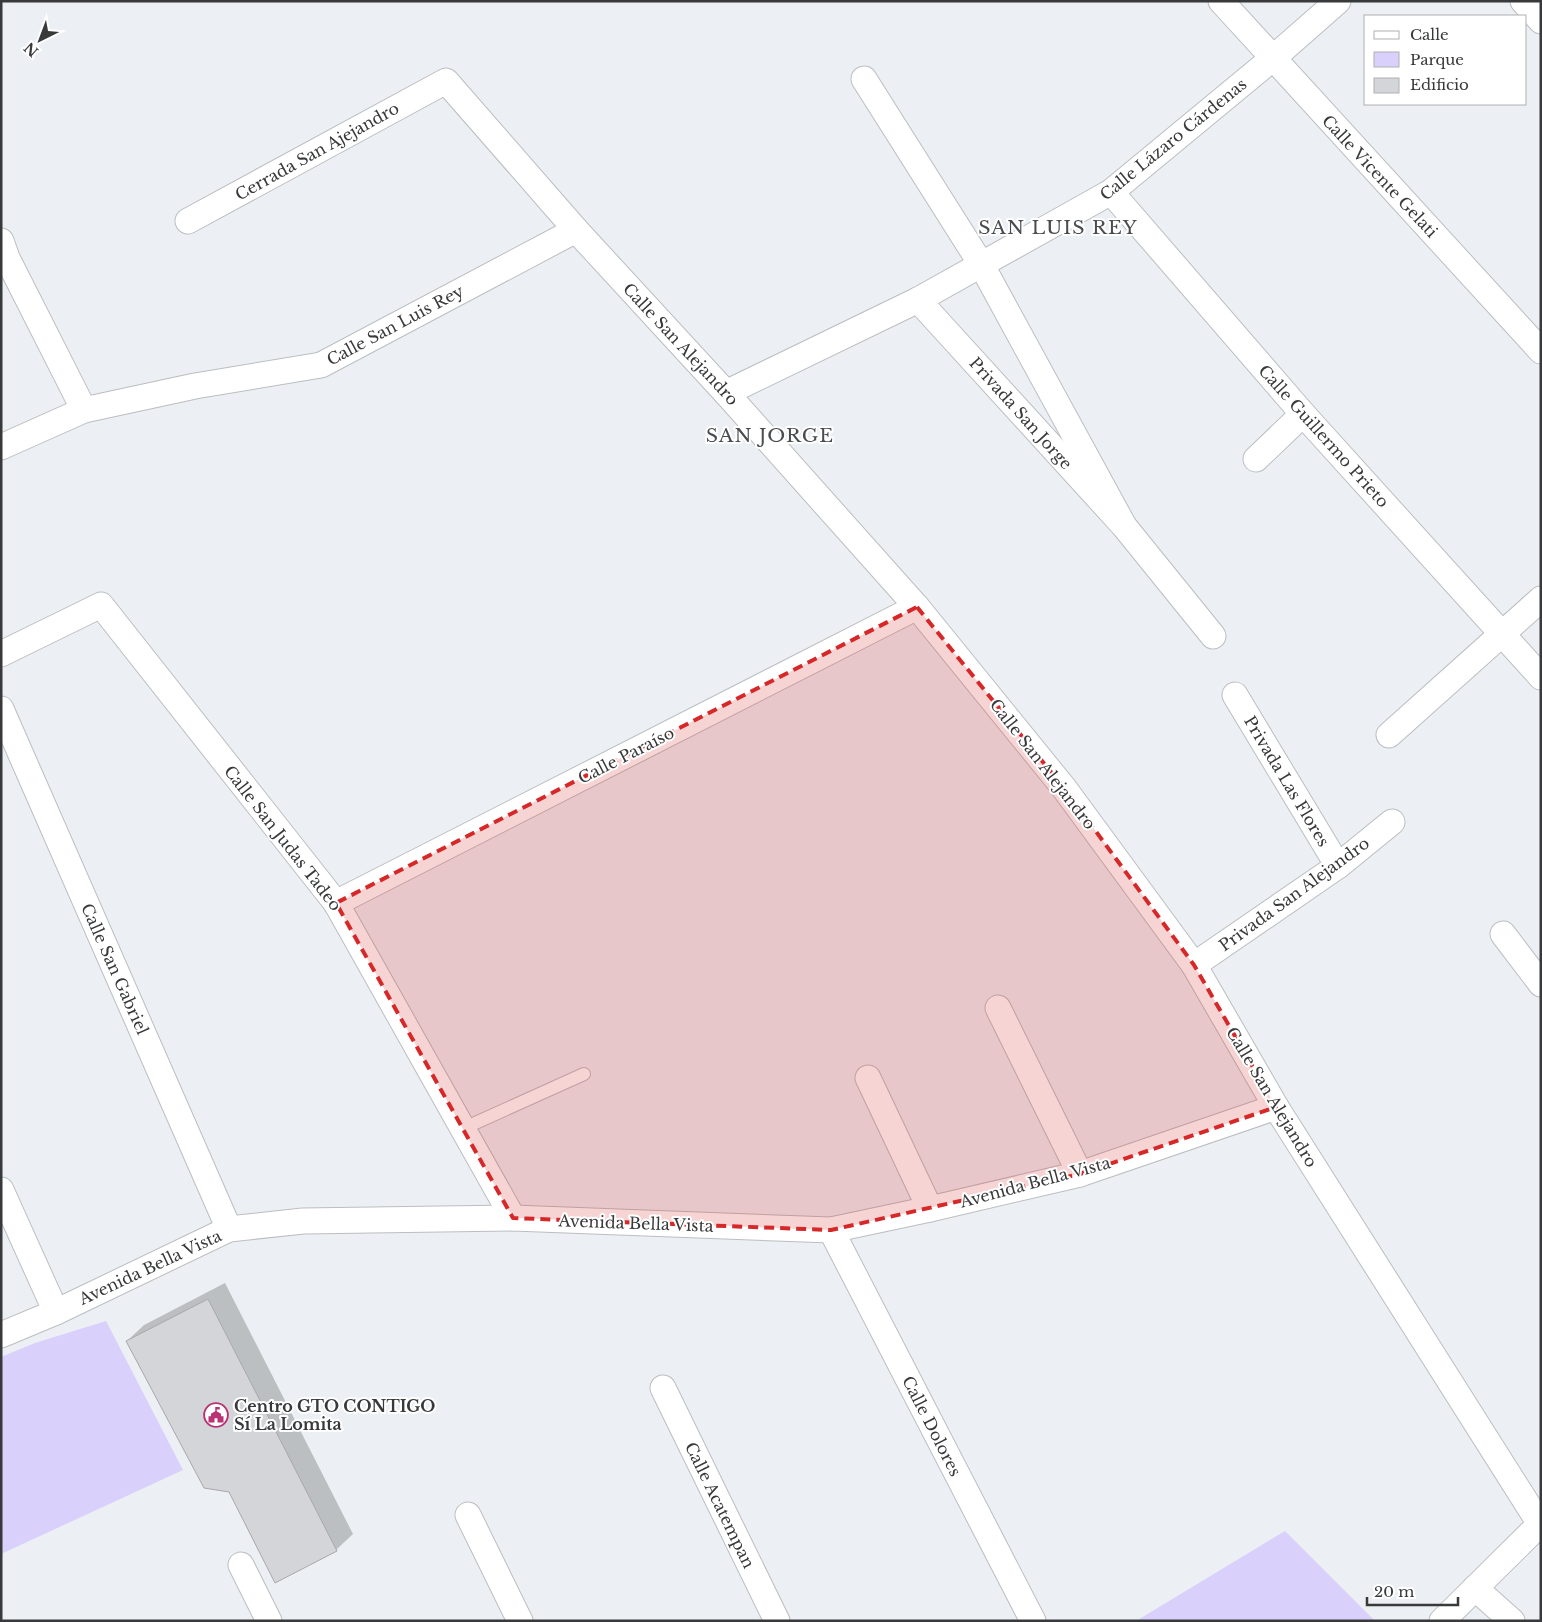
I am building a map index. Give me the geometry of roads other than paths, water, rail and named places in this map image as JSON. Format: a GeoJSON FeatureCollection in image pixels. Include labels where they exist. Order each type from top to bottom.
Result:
{"type":"FeatureCollection","features":[{"type":"Feature","properties":{"kind":"street","name":"Calle Vicente Gelati"},"geometry":{"type":"LineString","coordinates":[[1220,1],[1541,351]]}},
{"type":"Feature","properties":{"kind":"street","name":"Calle Lázaro Cárdenas"},"geometry":{"type":"LineString","coordinates":[[726,393],[918,300],[1111,192],[1272,59],[1338,1]]}},
{"type":"Feature","properties":{"kind":"street"},"geometry":{"type":"LineString","coordinates":[[1523,1],[1541,21]]}},
{"type":"Feature","properties":{"kind":"street","name":"Privada San Jorge"},"geometry":{"type":"LineString","coordinates":[[864,79],[981,264],[1124,526]]}},
{"type":"Feature","properties":{"kind":"street","name":"Cerrada San Ajejandro"},"geometry":{"type":"LineString","coordinates":[[188,221],[446,81]]}},
{"type":"Feature","properties":{"kind":"street","name":"Calle San Alejandro"},"geometry":{"type":"LineString","coordinates":[[446,81],[576,230],[726,393],[917,607],[1064,788],[1194,965],[1276,1107],[1540,1523]]}},
{"type":"Feature","properties":{"kind":"street","name":"Calle Guillermo Prieto"},"geometry":{"type":"LineString","coordinates":[[1111,192],[1303,414],[1541,677]]}},
{"type":"Feature","properties":{"kind":"street","name":"Calle San Luis Rey"},"geometry":{"type":"LineString","coordinates":[[1,447],[84,410],[195,386],[321,364],[576,230]]}},
{"type":"Feature","properties":{"kind":"street"},"geometry":{"type":"LineString","coordinates":[[3,254],[84,410]]}},
{"type":"Feature","properties":{"kind":"street","name":"Privada San Jorge"},"geometry":{"type":"LineString","coordinates":[[918,300],[1124,526],[1213,636]]}},
{"type":"Feature","properties":{"kind":"street"},"geometry":{"type":"LineString","coordinates":[[1256,459],[1303,414]]}},
{"type":"Feature","properties":{"kind":"street"},"geometry":{"type":"LineString","coordinates":[[1389,735],[1541,599]]}},
{"type":"Feature","properties":{"kind":"street","name":"Calle San Judas Tadeo"},"geometry":{"type":"LineString","coordinates":[[1,654],[101,605],[336,903],[513,1218]]}},
{"type":"Feature","properties":{"kind":"street","name":"Calle Paraíso"},"geometry":{"type":"LineString","coordinates":[[336,903],[917,607]]}},
{"type":"Feature","properties":{"kind":"street","name":"Privada Las Flores"},"geometry":{"type":"LineString","coordinates":[[1235,695],[1338,866]]}},
{"type":"Feature","properties":{"kind":"street","name":"Calle San Gabriel"},"geometry":{"type":"LineString","coordinates":[[1,709],[229,1229]]}},
{"type":"Feature","properties":{"kind":"street","name":"Privada San Alejandro"},"geometry":{"type":"LineString","coordinates":[[1194,965],[1338,866],[1392,822]]}},
{"type":"Feature","properties":{"kind":"street"},"geometry":{"type":"LineString","coordinates":[[1503,934],[1541,984]]}},
{"type":"Feature","properties":{"kind":"street"},"geometry":{"type":"LineString","coordinates":[[998,1008],[1080,1174]]}},
{"type":"Feature","properties":{"kind":"street"},"geometry":{"type":"LineString","coordinates":[[868,1078],[930,1209]]}},
{"type":"Feature","properties":{"kind":"street","name":"Avenida Bella Vista"},"geometry":{"type":"LineString","coordinates":[[1,1335],[56,1312],[229,1229],[303,1221],[513,1218],[832,1230],[1080,1174],[1276,1107]]}},
{"type":"Feature","properties":{"kind":"street"},"geometry":{"type":"LineString","coordinates":[[1,1190],[56,1312]]}},
{"type":"Feature","properties":{"kind":"street","name":"Calle Dolores"},"geometry":{"type":"LineString","coordinates":[[832,1230],[1034,1621]]}},
{"type":"Feature","properties":{"kind":"street","name":"Calle Acatempan"},"geometry":{"type":"LineString","coordinates":[[663,1388],[777,1621]]}},
{"type":"Feature","properties":{"kind":"street"},"geometry":{"type":"LineString","coordinates":[[468,1515],[520,1621]]}},
{"type":"Feature","properties":{"kind":"street"},"geometry":{"type":"LineString","coordinates":[[1442,1621],[1540,1523]]}},
{"type":"Feature","properties":{"kind":"street"},"geometry":{"type":"LineString","coordinates":[[242,1565],[269,1621]]}},
{"type":"Feature","properties":{"kind":"street"},"geometry":{"type":"LineString","coordinates":[[1475,1588],[1512,1621]]}},
{"type":"Feature","properties":{"kind":"lane"},"geometry":{"type":"LineString","coordinates":[[462,1129],[584,1074]]}},
{"type":"Feature","properties":{"kind":"place","name":"Centro GTO CONTIGO Sí La Lomita"},"geometry":{"type":"Point","coordinates":[216,1415]}},
{"type":"Feature","properties":{"kind":"district","name":"SAN LUIS REY"},"geometry":{"type":"Point","coordinates":[1058,227]}},
{"type":"Feature","properties":{"kind":"district","name":"SAN JORGE"},"geometry":{"type":"Point","coordinates":[770,435]}}]}
